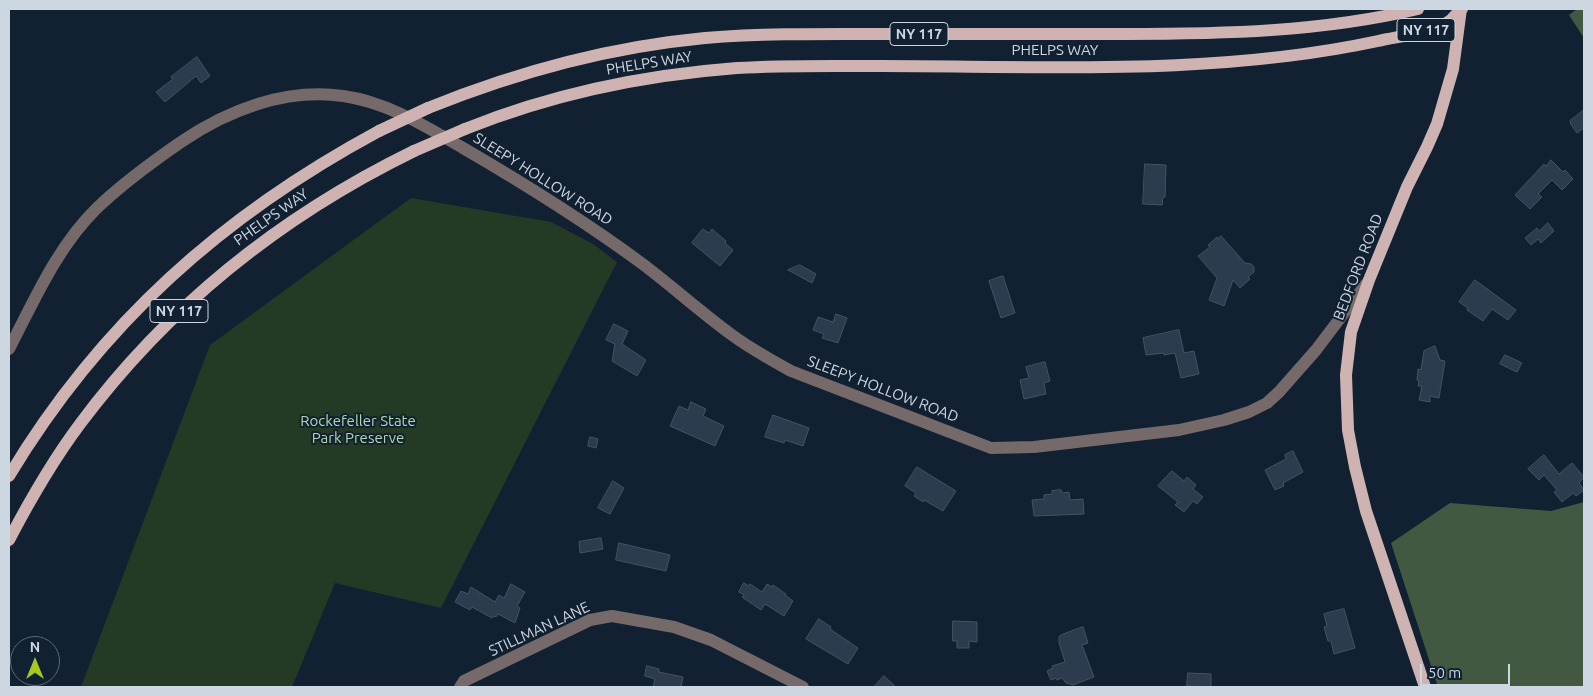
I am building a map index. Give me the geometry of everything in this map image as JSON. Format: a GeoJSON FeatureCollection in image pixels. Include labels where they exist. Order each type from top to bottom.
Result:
{"type":"FeatureCollection","features":[{"type":"Feature","properties":{"kind":"main road","name":"PHELPS WAY"},"geometry":{"type":"LineString","coordinates":[[9,476],[36,433],[75,380],[118,329],[165,281],[214,239],[269,197],[323,162],[379,131],[428,108],[511,78],[574,60],[639,47],[705,38],[802,34],[1138,34],[1243,32],[1337,24],[1418,9]]}},
{"type":"Feature","properties":{"kind":"main road","name":"PHELPS WAY"},"geometry":{"type":"LineString","coordinates":[[9,540],[44,478],[80,424],[125,368],[180,311],[234,264],[287,224],[339,190],[414,151],[520,108],[581,91],[676,74],[778,66],[1138,66],[1226,62],[1313,52],[1391,38],[1436,27],[1451,20],[1461,9]]}},
{"type":"Feature","properties":{"kind":"main road","name":"BEDFORD ROAD"},"geometry":{"type":"LineString","coordinates":[[1425,687],[1366,511],[1348,430],[1346,375],[1351,332],[1407,187],[1436,124],[1453,69],[1461,9]]}},
{"type":"Feature","properties":{"kind":"street","name":"SLEEPY HOLLOW ROAD"},"geometry":{"type":"LineString","coordinates":[[9,349],[52,268],[69,241],[96,209],[129,181],[197,131],[217,120],[258,104],[300,95],[341,96],[361,100],[397,112],[488,162],[579,220],[646,267],[733,336],[765,357],[791,371],[991,448],[1034,448],[1179,430],[1224,420],[1249,412],[1267,402],[1279,392],[1316,350],[1370,280]]}},
{"type":"Feature","properties":{"kind":"street","name":"STILLMAN LANE"},"geometry":{"type":"LineString","coordinates":[[460,687],[464,681],[590,620],[612,616],[674,626],[711,640],[803,687]]}},
{"type":"Feature","properties":{"kind":"green space"},"geometry":{"type":"Polygon","coordinates":[[[1577,9],[1584,9],[1584,38],[1569,15],[1577,9]]]}},
{"type":"Feature","properties":{"kind":"green space","name":"Rockefeller State Park Preserve"},"geometry":{"type":"Polygon","coordinates":[[[411,198],[551,222],[593,244],[617,262],[441,608],[335,583],[292,687],[81,687],[210,345],[411,198]]]}},
{"type":"Feature","properties":{"kind":"green space"},"geometry":{"type":"Polygon","coordinates":[[[1584,502],[1584,687],[1438,687],[1391,543],[1450,503],[1551,511],[1584,502]]]}},
{"type":"Feature","properties":{"kind":"building"},"geometry":{"type":"Polygon","coordinates":[[[197,57],[210,76],[201,83],[196,76],[165,102],[156,92],[173,79],[171,77],[197,57]]]}},
{"type":"Feature","properties":{"kind":"building"},"geometry":{"type":"Polygon","coordinates":[[[1584,110],[1584,128],[1577,133],[1570,121],[1584,110]]]}},
{"type":"Feature","properties":{"kind":"building"},"geometry":{"type":"Polygon","coordinates":[[[1551,160],[1563,172],[1565,170],[1573,179],[1562,190],[1552,180],[1538,194],[1542,197],[1530,209],[1515,195],[1544,164],[1546,166],[1551,160]]]}},
{"type":"Feature","properties":{"kind":"building"},"geometry":{"type":"Polygon","coordinates":[[[1145,164],[1166,165],[1165,197],[1163,197],[1162,205],[1143,204],[1145,164]]]}},
{"type":"Feature","properties":{"kind":"building"},"geometry":{"type":"Polygon","coordinates":[[[1548,223],[1554,231],[1541,243],[1538,239],[1531,245],[1525,238],[1537,228],[1539,231],[1548,223]]]}},
{"type":"Feature","properties":{"kind":"building"},"geometry":{"type":"Polygon","coordinates":[[[703,229],[709,233],[712,229],[733,250],[720,266],[692,243],[703,229]]]}},
{"type":"Feature","properties":{"kind":"building"},"geometry":{"type":"Polygon","coordinates":[[[1221,236],[1245,263],[1251,264],[1254,267],[1254,272],[1248,277],[1250,279],[1240,288],[1233,280],[1224,306],[1209,300],[1217,278],[1198,256],[1210,247],[1208,245],[1217,237],[1218,239],[1221,236]]]}},
{"type":"Feature","properties":{"kind":"building"},"geometry":{"type":"Polygon","coordinates":[[[800,265],[816,274],[812,283],[788,270],[800,265]]]}},
{"type":"Feature","properties":{"kind":"building"},"geometry":{"type":"Polygon","coordinates":[[[1003,276],[1015,313],[1001,318],[989,281],[1003,276]]]}},
{"type":"Feature","properties":{"kind":"building"},"geometry":{"type":"Polygon","coordinates":[[[1475,280],[1516,310],[1508,320],[1492,309],[1483,321],[1459,302],[1475,280]]]}},
{"type":"Feature","properties":{"kind":"building"},"geometry":{"type":"Polygon","coordinates":[[[836,314],[847,318],[838,343],[822,338],[824,334],[813,330],[818,317],[833,322],[836,314]]]}},
{"type":"Feature","properties":{"kind":"building"},"geometry":{"type":"Polygon","coordinates":[[[614,324],[628,331],[622,344],[646,360],[637,376],[612,361],[615,344],[606,340],[614,324]]]}},
{"type":"Feature","properties":{"kind":"building"},"geometry":{"type":"Polygon","coordinates":[[[1179,330],[1184,353],[1194,351],[1199,374],[1181,378],[1175,353],[1146,355],[1143,338],[1179,330]]]}},
{"type":"Feature","properties":{"kind":"building"},"geometry":{"type":"Polygon","coordinates":[[[1435,346],[1440,360],[1445,361],[1439,398],[1430,396],[1430,402],[1419,400],[1422,386],[1418,386],[1418,369],[1421,370],[1424,351],[1435,346]]]}},
{"type":"Feature","properties":{"kind":"building"},"geometry":{"type":"Polygon","coordinates":[[[1505,355],[1522,363],[1517,372],[1500,364],[1505,355]]]}},
{"type":"Feature","properties":{"kind":"building"},"geometry":{"type":"Polygon","coordinates":[[[1045,362],[1050,381],[1044,383],[1046,394],[1024,399],[1020,380],[1029,378],[1026,367],[1045,362]]]}},
{"type":"Feature","properties":{"kind":"building"},"geometry":{"type":"Polygon","coordinates":[[[691,402],[706,409],[703,416],[724,426],[715,446],[670,426],[679,406],[688,410],[691,402]]]}},
{"type":"Feature","properties":{"kind":"building"},"geometry":{"type":"Polygon","coordinates":[[[773,415],[809,428],[803,446],[785,440],[784,443],[765,437],[773,415]]]}},
{"type":"Feature","properties":{"kind":"building"},"geometry":{"type":"Polygon","coordinates":[[[590,437],[598,439],[596,448],[588,446],[590,437]]]}},
{"type":"Feature","properties":{"kind":"building"},"geometry":{"type":"Polygon","coordinates":[[[1293,451],[1303,472],[1283,483],[1284,486],[1275,490],[1265,470],[1286,459],[1285,455],[1293,451]]]}},
{"type":"Feature","properties":{"kind":"building"},"geometry":{"type":"Polygon","coordinates":[[[1544,455],[1559,474],[1572,463],[1584,477],[1579,483],[1584,490],[1576,496],[1573,493],[1562,502],[1554,492],[1557,490],[1544,475],[1539,480],[1528,469],[1544,455]]]}},
{"type":"Feature","properties":{"kind":"building"},"geometry":{"type":"Polygon","coordinates":[[[917,467],[956,491],[943,511],[924,500],[923,502],[914,496],[916,493],[905,486],[917,467]]]}},
{"type":"Feature","properties":{"kind":"building"},"geometry":{"type":"Polygon","coordinates":[[[1172,471],[1184,481],[1187,477],[1196,485],[1193,489],[1203,497],[1197,504],[1193,501],[1184,512],[1175,505],[1178,502],[1158,486],[1172,471]]]}},
{"type":"Feature","properties":{"kind":"building"},"geometry":{"type":"Polygon","coordinates":[[[613,481],[624,488],[610,514],[598,508],[613,481]]]}},
{"type":"Feature","properties":{"kind":"building"},"geometry":{"type":"Polygon","coordinates":[[[1061,490],[1062,493],[1069,492],[1070,500],[1083,499],[1084,514],[1034,516],[1032,500],[1044,499],[1044,495],[1052,494],[1052,491],[1061,490]]]}},
{"type":"Feature","properties":{"kind":"building"},"geometry":{"type":"Polygon","coordinates":[[[601,538],[603,549],[580,553],[579,542],[601,538]]]}},
{"type":"Feature","properties":{"kind":"building"},"geometry":{"type":"Polygon","coordinates":[[[619,543],[670,555],[666,571],[616,560],[619,543]]]}},
{"type":"Feature","properties":{"kind":"building"},"geometry":{"type":"Polygon","coordinates":[[[744,583],[749,586],[750,584],[762,592],[767,584],[772,587],[773,585],[793,601],[784,616],[765,604],[761,610],[742,597],[744,595],[739,592],[744,583]]]}},
{"type":"Feature","properties":{"kind":"building"},"geometry":{"type":"Polygon","coordinates":[[[511,584],[525,592],[517,606],[520,608],[515,623],[498,614],[492,618],[472,607],[470,610],[455,602],[461,591],[468,594],[471,587],[495,602],[499,595],[504,598],[511,584]]]}},
{"type":"Feature","properties":{"kind":"building"},"geometry":{"type":"Polygon","coordinates":[[[1344,609],[1355,648],[1334,654],[1331,641],[1328,641],[1324,627],[1327,626],[1324,614],[1344,609]]]}},
{"type":"Feature","properties":{"kind":"building"},"geometry":{"type":"Polygon","coordinates":[[[819,619],[858,648],[848,664],[806,639],[819,619]]]}},
{"type":"Feature","properties":{"kind":"building"},"geometry":{"type":"Polygon","coordinates":[[[953,621],[977,622],[977,642],[969,641],[969,648],[957,648],[957,641],[953,641],[953,621]]]}},
{"type":"Feature","properties":{"kind":"building"},"geometry":{"type":"Polygon","coordinates":[[[1083,627],[1088,643],[1082,645],[1094,677],[1073,685],[1066,683],[1062,678],[1051,680],[1047,671],[1053,668],[1052,666],[1065,662],[1059,637],[1083,627]]]}},
{"type":"Feature","properties":{"kind":"building"},"geometry":{"type":"Polygon","coordinates":[[[647,666],[659,669],[659,672],[683,677],[681,687],[653,687],[655,679],[645,676],[647,666]]]}},
{"type":"Feature","properties":{"kind":"building"},"geometry":{"type":"Polygon","coordinates":[[[1188,673],[1211,674],[1211,687],[1187,686],[1188,673]]]}},
{"type":"Feature","properties":{"kind":"building"},"geometry":{"type":"Polygon","coordinates":[[[884,676],[896,687],[874,687],[884,676]]]}}]}
